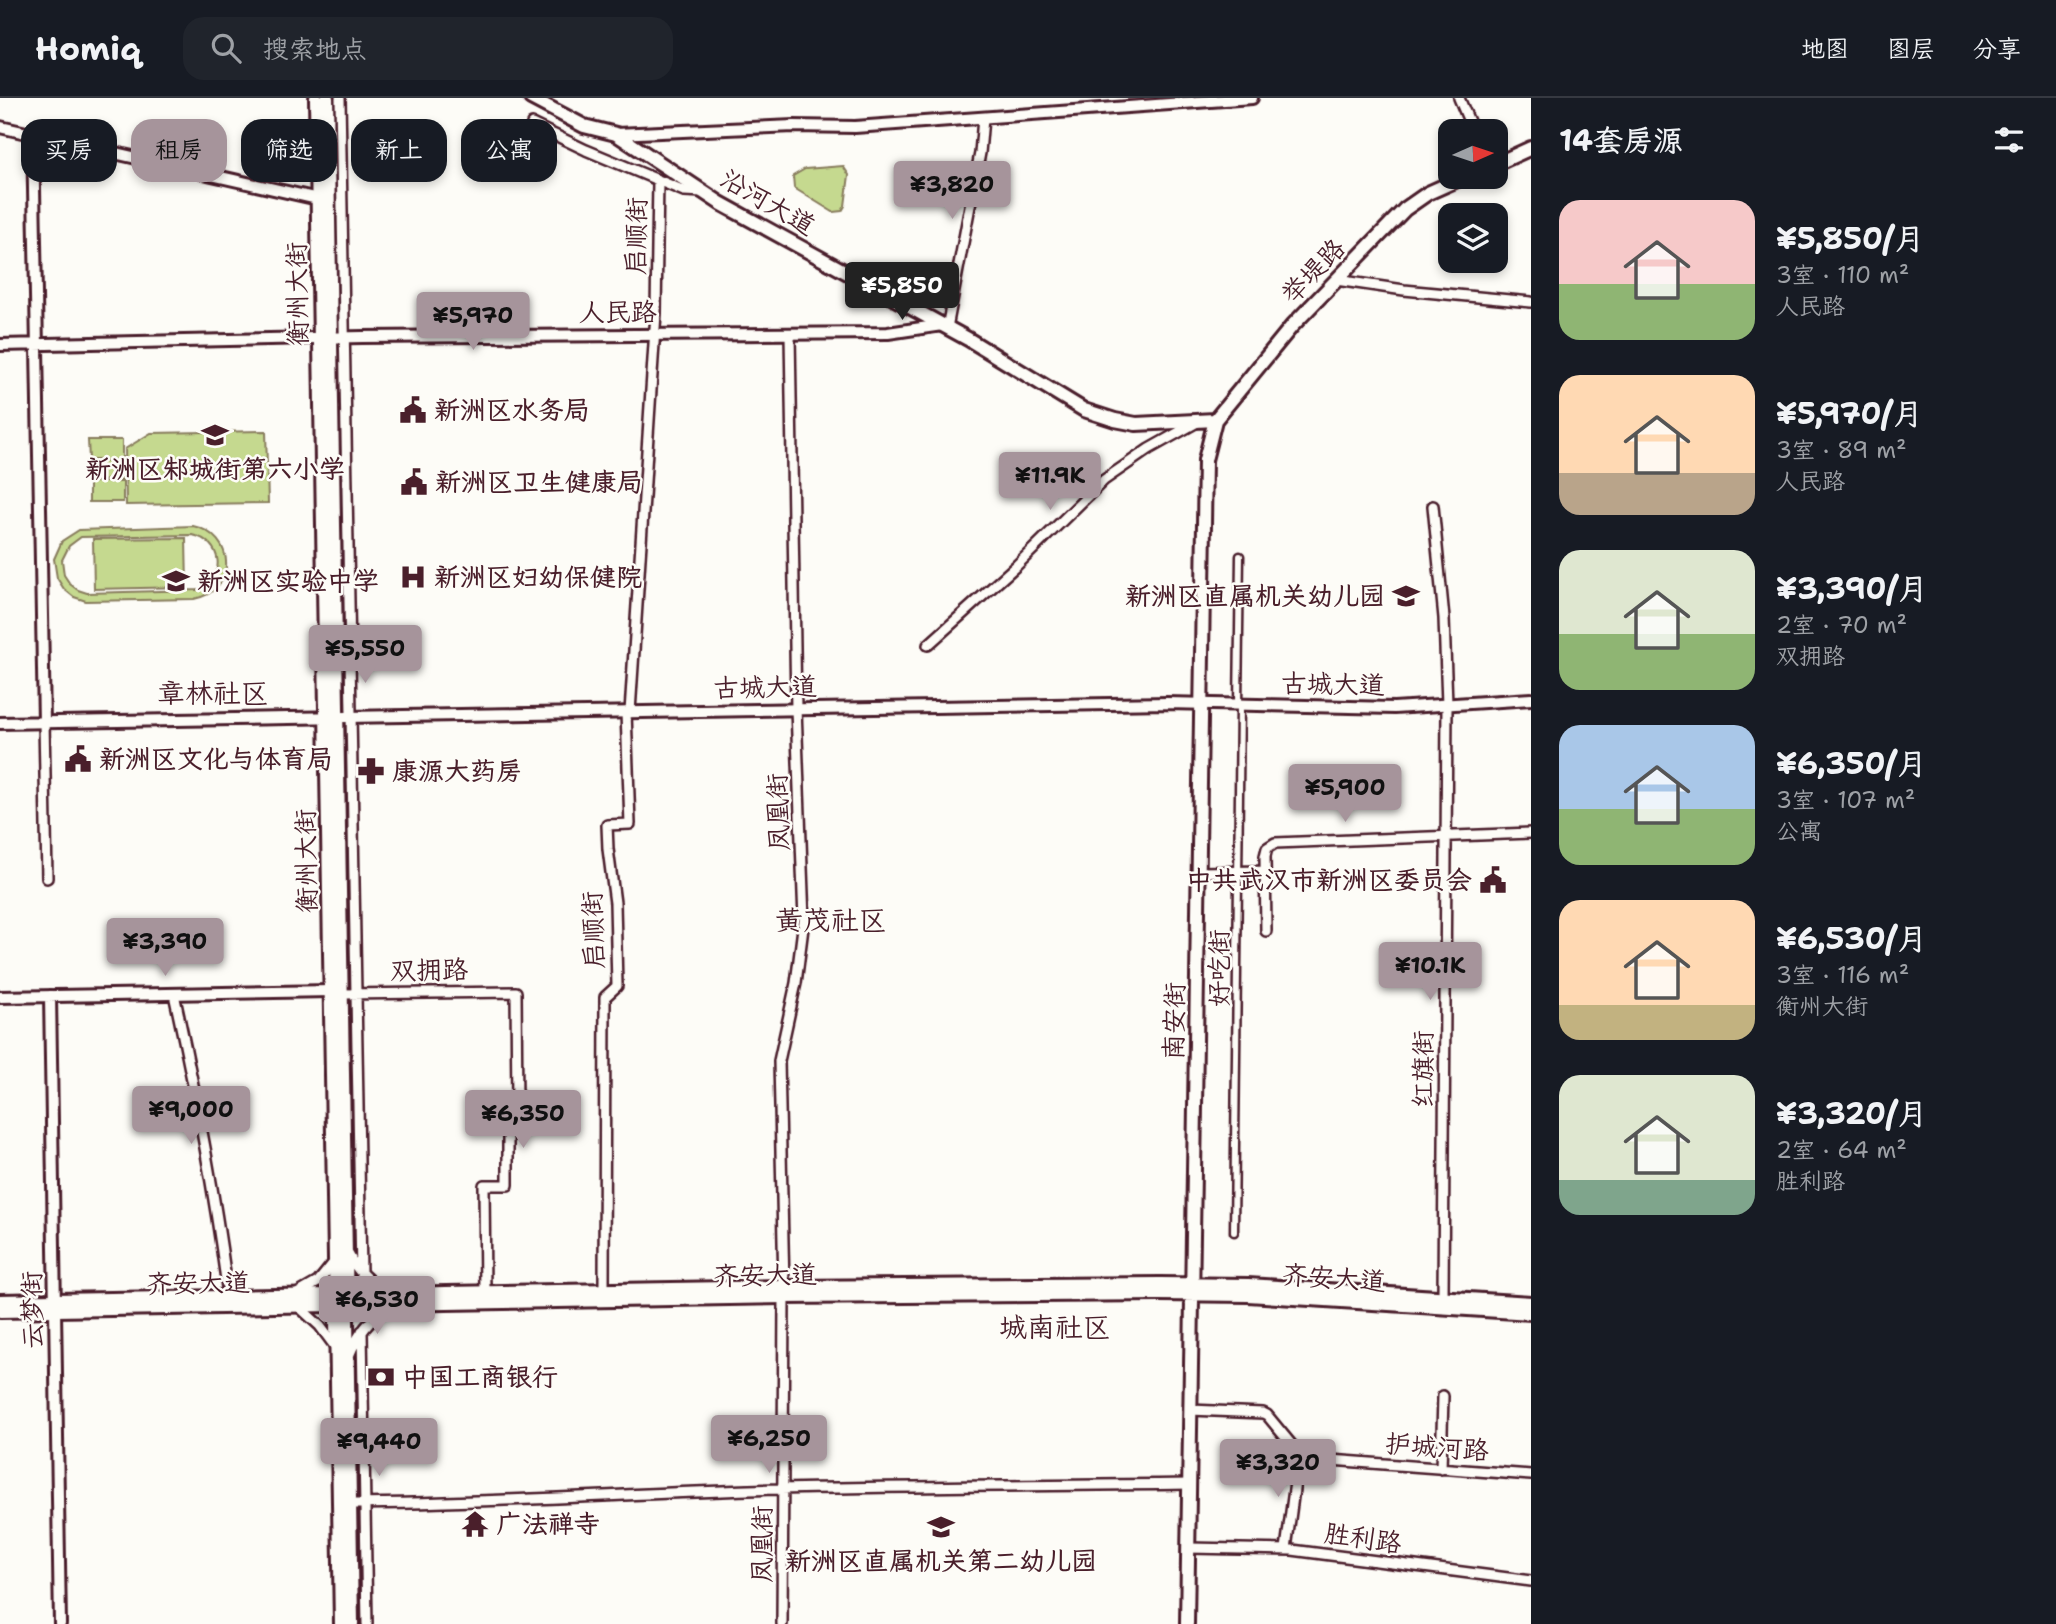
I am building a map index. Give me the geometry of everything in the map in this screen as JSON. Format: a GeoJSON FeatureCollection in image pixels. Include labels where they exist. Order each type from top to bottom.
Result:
{"type":"FeatureCollection","features":[{"type":"Feature","properties":{"kind":"main road","name":"衡州大街"},"geometry":{"type":"LineString","coordinates":[[316,98],[318,199],[326,338]]}},
{"type":"Feature","properties":{"kind":"main road","name":"衡州大街"},"geometry":{"type":"LineString","coordinates":[[327,98],[326,338],[332,717],[337,992],[346,1250],[342,1299],[341,1624]]}},
{"type":"Feature","properties":{"kind":"main road","name":"沿河大道"},"geometry":{"type":"LineString","coordinates":[[531,98],[584,126],[616,134],[703,192],[945,326],[1094,414],[1136,424],[1215,420]]}},
{"type":"Feature","properties":{"kind":"main road"},"geometry":{"type":"LineString","coordinates":[[1508,159],[1531,148]]}},
{"type":"Feature","properties":{"kind":"main road","name":"举堤路"},"geometry":{"type":"LineString","coordinates":[[1215,420],[1292,326],[1336,280],[1405,209],[1438,189]]}},
{"type":"Feature","properties":{"kind":"main road","name":"南安街"},"geometry":{"type":"LineString","coordinates":[[1187,1624],[1205,460],[1215,420]]}},
{"type":"Feature","properties":{"kind":"main road","name":"衡州大街"},"geometry":{"type":"LineString","coordinates":[[337,992],[336,1259],[342,1299]]}},
{"type":"Feature","properties":{"kind":"main road","name":"齐安大道"},"geometry":{"type":"LineString","coordinates":[[0,1300],[55,1304],[1281,1287],[1531,1303]]}},
{"type":"Feature","properties":{"kind":"main road","name":"齐安大道"},"geometry":{"type":"LineString","coordinates":[[1192,1289],[1531,1313]]}},
{"type":"Feature","properties":{"kind":"main road","name":"齐安大道"},"geometry":{"type":"LineString","coordinates":[[392,1298],[485,1292],[604,1290],[784,1292]]}},
{"type":"Feature","properties":{"kind":"main road","name":"齐安大道"},"geometry":{"type":"LineString","coordinates":[[0,1311],[55,1304],[228,1295],[296,1299]]}},
{"type":"Feature","properties":{"kind":"main road","name":"衡州大街"},"geometry":{"type":"LineString","coordinates":[[342,1354],[350,1504],[352,1624]]}},
{"type":"Feature","properties":{"kind":"street"},"geometry":{"type":"LineString","coordinates":[[340,98],[361,1273]]}},
{"type":"Feature","properties":{"kind":"street"},"geometry":{"type":"LineString","coordinates":[[616,134],[855,127],[1252,98]]}},
{"type":"Feature","properties":{"kind":"street"},"geometry":{"type":"LineString","coordinates":[[1458,98],[1468,119]]}},
{"type":"Feature","properties":{"kind":"street"},"geometry":{"type":"LineString","coordinates":[[945,326],[980,153],[984,118]]}},
{"type":"Feature","properties":{"kind":"street"},"geometry":{"type":"LineString","coordinates":[[0,127],[21,132]]}},
{"type":"Feature","properties":{"kind":"street"},"geometry":{"type":"LineString","coordinates":[[557,136],[684,191],[703,192]]}},
{"type":"Feature","properties":{"kind":"street"},"geometry":{"type":"LineString","coordinates":[[117,154],[318,199]]}},
{"type":"Feature","properties":{"kind":"street","name":"启顺街"},"geometry":{"type":"LineString","coordinates":[[604,1290],[605,997],[617,986],[615,903],[607,825],[630,824],[628,712],[654,335],[658,180]]}},
{"type":"Feature","properties":{"kind":"street"},"geometry":{"type":"LineString","coordinates":[[34,182],[47,878]]}},
{"type":"Feature","properties":{"kind":"street"},"geometry":{"type":"LineString","coordinates":[[1336,280],[1404,290],[1531,302]]}},
{"type":"Feature","properties":{"kind":"street","name":"人民路"},"geometry":{"type":"LineString","coordinates":[[0,345],[345,337],[888,333],[945,326]]}},
{"type":"Feature","properties":{"kind":"street","name":"凤凰街"},"geometry":{"type":"LineString","coordinates":[[782,1624],[784,1292],[779,1061],[796,983],[804,919],[796,709],[790,334]]}},
{"type":"Feature","properties":{"kind":"street"},"geometry":{"type":"LineString","coordinates":[[928,645],[1017,565],[1104,480],[1149,449],[1200,420]]}},
{"type":"Feature","properties":{"kind":"street","name":"红旗街"},"geometry":{"type":"LineString","coordinates":[[1433,506],[1444,618],[1447,705],[1443,1298]]}},
{"type":"Feature","properties":{"kind":"street","name":"好吃街"},"geometry":{"type":"LineString","coordinates":[[1234,1232],[1240,555]]}},
{"type":"Feature","properties":{"kind":"street","name":"古城大道"},"geometry":{"type":"LineString","coordinates":[[0,723],[1201,704],[1394,708],[1531,699]]}},
{"type":"Feature","properties":{"kind":"street"},"geometry":{"type":"LineString","coordinates":[[1266,930],[1267,848],[1282,841],[1531,833]]}},
{"type":"Feature","properties":{"kind":"street"},"geometry":{"type":"LineString","coordinates":[[1199,872],[1265,871]]}},
{"type":"Feature","properties":{"kind":"street","name":"双拥路"},"geometry":{"type":"LineString","coordinates":[[0,997],[516,992],[517,1105],[508,1132],[508,1185],[484,1185],[485,1292]]}},
{"type":"Feature","properties":{"kind":"street"},"geometry":{"type":"LineString","coordinates":[[174,994],[215,1196],[228,1295]]}},
{"type":"Feature","properties":{"kind":"street","name":"云梦街"},"geometry":{"type":"LineString","coordinates":[[50,996],[60,1624]]}},
{"type":"Feature","properties":{"kind":"street"},"geometry":{"type":"LineString","coordinates":[[336,1259],[318,1282],[296,1299],[342,1354],[392,1298],[361,1273],[346,1250]]}},
{"type":"Feature","properties":{"kind":"street"},"geometry":{"type":"LineString","coordinates":[[362,1331],[366,1624]]}},
{"type":"Feature","properties":{"kind":"street"},"geometry":{"type":"LineString","coordinates":[[1441,1469],[1443,1395]]}},
{"type":"Feature","properties":{"kind":"street"},"geometry":{"type":"LineString","coordinates":[[1191,1410],[1263,1413],[1299,1452],[1286,1549]]}},
{"type":"Feature","properties":{"kind":"street","name":"护城河路"},"geometry":{"type":"LineString","coordinates":[[1299,1452],[1317,1459],[1531,1475]]}},
{"type":"Feature","properties":{"kind":"street"},"geometry":{"type":"LineString","coordinates":[[350,1504],[502,1502],[598,1495],[783,1489],[1189,1485]]}},
{"type":"Feature","properties":{"kind":"street","name":"胜利路"},"geometry":{"type":"LineString","coordinates":[[1188,1548],[1286,1549],[1531,1581]]}},
{"type":"Feature","properties":{"kind":"green space"},"geometry":{"type":"Polygon","coordinates":[[[843,166],[849,175],[842,211],[833,212],[794,188],[793,176],[805,169],[843,166]]]}},
{"type":"Feature","properties":{"kind":"green space"},"geometry":{"type":"Polygon","coordinates":[[[266,431],[268,503],[126,505],[125,449],[151,433],[266,431]]]}},
{"type":"Feature","properties":{"kind":"green space"},"geometry":{"type":"Polygon","coordinates":[[[88,440],[122,440],[122,460],[89,460],[88,440]]]}},
{"type":"Feature","properties":{"kind":"green space"},"geometry":{"type":"Polygon","coordinates":[[[122,461],[122,480],[89,481],[89,462],[122,461]]]}},
{"type":"Feature","properties":{"kind":"green space"},"geometry":{"type":"Polygon","coordinates":[[[89,482],[123,482],[123,502],[89,502],[89,482]]]}},
{"type":"Feature","properties":{"kind":"green space"},"geometry":{"type":"Polygon","coordinates":[[[193,526],[207,531],[224,551],[224,575],[208,594],[194,599],[86,601],[74,597],[64,589],[57,578],[54,559],[62,541],[79,530],[193,526]],[[192,535],[81,537],[69,546],[62,560],[64,575],[70,584],[87,593],[198,590],[214,577],[218,560],[210,544],[192,535]]]}},
{"type":"Feature","properties":{"kind":"green space"},"geometry":{"type":"Polygon","coordinates":[[[186,538],[187,587],[94,589],[93,539],[186,538]]]}},
{"type":"Feature","properties":{"kind":"place","name":"新洲区水务局"},"geometry":{"type":"Point","coordinates":[413,410]}},
{"type":"Feature","properties":{"kind":"place","name":"新洲区邾城街第六小学"},"geometry":{"type":"Point","coordinates":[215,435]}},
{"type":"Feature","properties":{"kind":"place","name":"新洲区卫生健康局"},"geometry":{"type":"Point","coordinates":[414,482]}},
{"type":"Feature","properties":{"kind":"place","name":"新洲区妇幼保健院"},"geometry":{"type":"Point","coordinates":[413,577]}},
{"type":"Feature","properties":{"kind":"place","name":"新洲区实验中学"},"geometry":{"type":"Point","coordinates":[176,581]}},
{"type":"Feature","properties":{"kind":"place","name":"新洲区直属机关幼儿园"},"geometry":{"type":"Point","coordinates":[1406,596]}},
{"type":"Feature","properties":{"kind":"place","name":"新洲区文化与体育局"},"geometry":{"type":"Point","coordinates":[78,759]}},
{"type":"Feature","properties":{"kind":"place","name":"康源大药房"},"geometry":{"type":"Point","coordinates":[371,771]}},
{"type":"Feature","properties":{"kind":"place","name":"中共武汉市新洲区委员会"},"geometry":{"type":"Point","coordinates":[1493,880]}},
{"type":"Feature","properties":{"kind":"place","name":"中国工商银行"},"geometry":{"type":"Point","coordinates":[381,1377]}},
{"type":"Feature","properties":{"kind":"place","name":"广法禅寺"},"geometry":{"type":"Point","coordinates":[475,1524]}},
{"type":"Feature","properties":{"kind":"place","name":"新洲区直属机关第二幼儿园"},"geometry":{"type":"Point","coordinates":[941,1527]}},
{"type":"Feature","properties":{"kind":"district","name":"章林社区"},"geometry":{"type":"Point","coordinates":[213,693]}},
{"type":"Feature","properties":{"kind":"district","name":"黄茂社区"},"geometry":{"type":"Point","coordinates":[831,920]}},
{"type":"Feature","properties":{"kind":"district","name":"城南社区"},"geometry":{"type":"Point","coordinates":[1055,1327]}}]}
